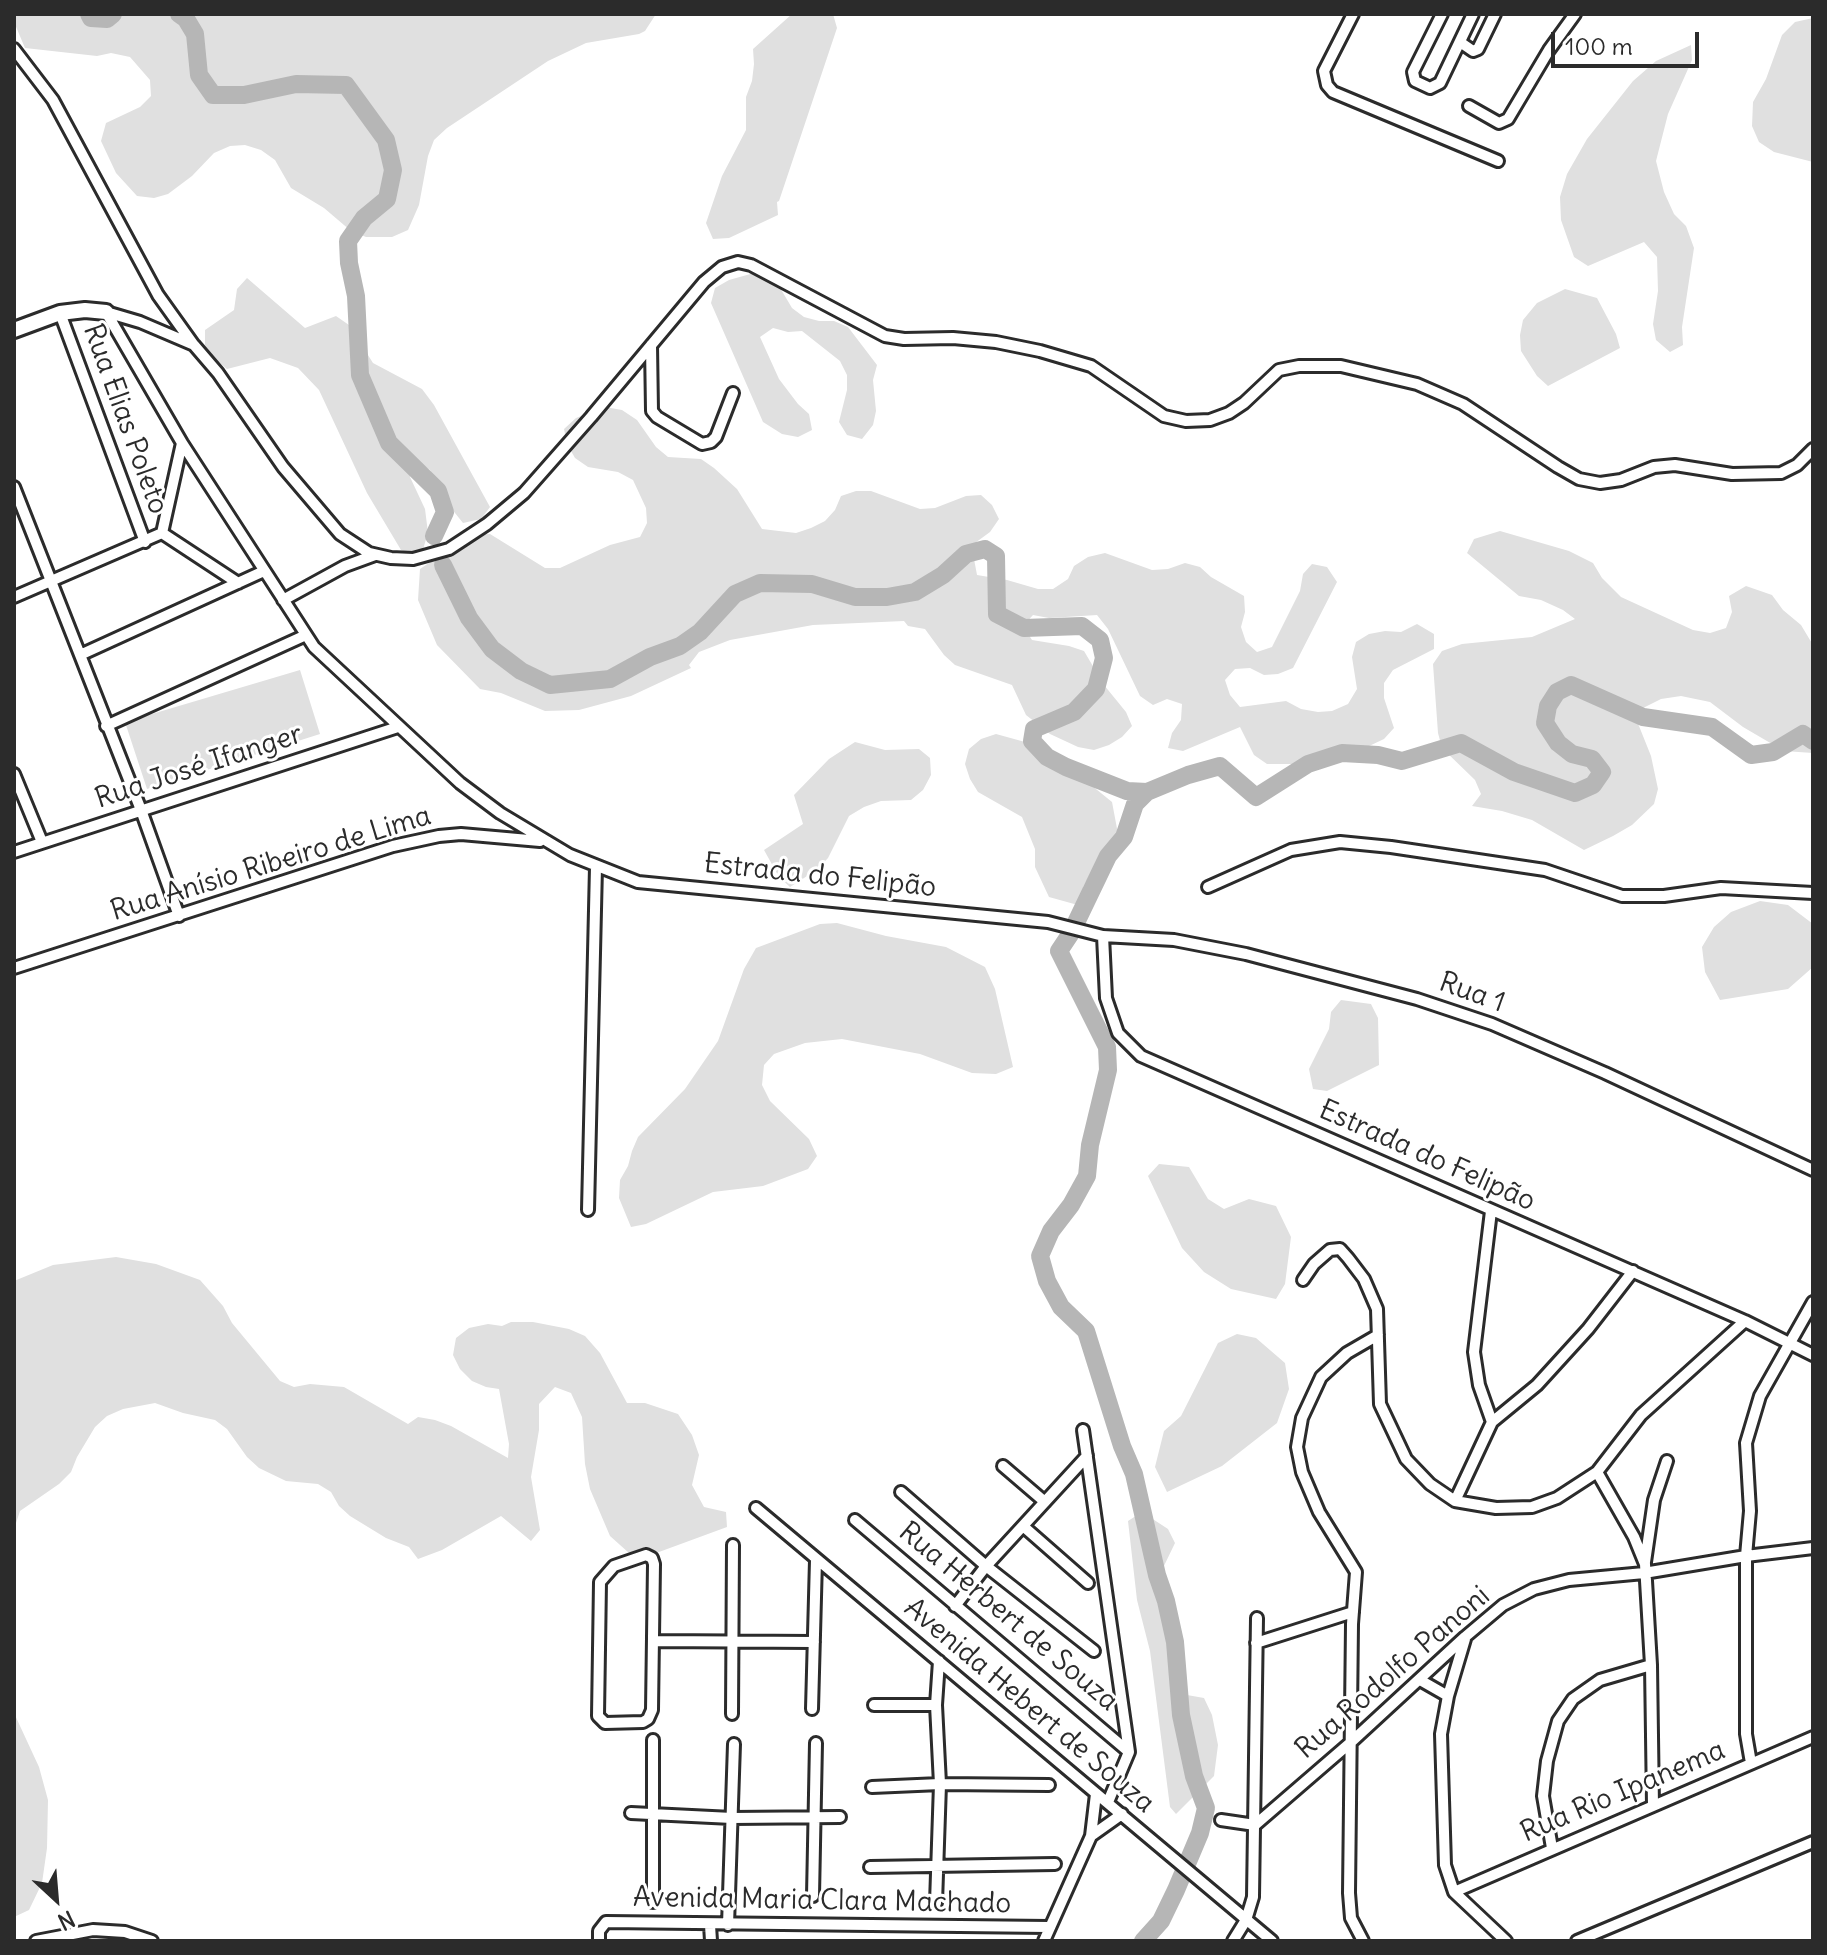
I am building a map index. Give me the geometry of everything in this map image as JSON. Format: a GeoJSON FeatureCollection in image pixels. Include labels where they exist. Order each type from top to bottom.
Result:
{"type":"FeatureCollection","features":[{"type":"Feature","properties":{"kind":"street"},"geometry":{"type":"LineString","coordinates":[[1353,14],[1324,71],[1327,85],[1333,92],[1498,161]]}},
{"type":"Feature","properties":{"kind":"street"},"geometry":{"type":"LineString","coordinates":[[1442,14],[1413,72],[1415,81],[1430,88],[1436,87],[1473,14]]}},
{"type":"Feature","properties":{"kind":"street"},"geometry":{"type":"LineString","coordinates":[[1460,42],[1473,51],[1478,49],[1495,14]]}},
{"type":"Feature","properties":{"kind":"street"},"geometry":{"type":"LineString","coordinates":[[1469,106],[1499,123],[1508,119],[1549,50],[1575,14]]}},
{"type":"Feature","properties":{"kind":"street"},"geometry":{"type":"LineString","coordinates":[[14,49],[53,100],[158,295],[218,373],[283,467],[340,534],[375,555],[413,559],[431,556],[449,549],[487,524],[524,493],[704,282],[722,267],[738,262],[751,265],[885,336],[996,342],[1040,351],[1091,366],[1164,416],[1186,421],[1210,420],[1229,413],[1279,370],[1299,366],[1341,366],[1417,384],[1463,404],[1558,467],[1579,479],[1600,483],[1621,480],[1654,467],[1675,465],[1732,474],[1781,473],[1797,465],[1813,449]]}},
{"type":"Feature","properties":{"kind":"street"},"geometry":{"type":"LineString","coordinates":[[14,330],[60,313],[85,310],[106,312],[140,322],[194,345]]}},
{"type":"Feature","properties":{"kind":"street"},"geometry":{"type":"LineString","coordinates":[[106,312],[182,443],[314,647],[460,783],[546,842]]}},
{"type":"Feature","properties":{"kind":"street","name":"Rua Elias Poleto"},"geometry":{"type":"LineString","coordinates":[[60,313],[145,542]]}},
{"type":"Feature","properties":{"kind":"street"},"geometry":{"type":"LineString","coordinates":[[651,345],[652,411],[702,444],[716,437],[733,393]]}},
{"type":"Feature","properties":{"kind":"street"},"geometry":{"type":"LineString","coordinates":[[182,443],[162,533],[238,583]]}},
{"type":"Feature","properties":{"kind":"street"},"geometry":{"type":"LineString","coordinates":[[14,487],[141,810],[179,916]]}},
{"type":"Feature","properties":{"kind":"street","name":"Rua Elias Poleto"},"geometry":{"type":"LineString","coordinates":[[14,597],[162,533]]}},
{"type":"Feature","properties":{"kind":"street"},"geometry":{"type":"LineString","coordinates":[[283,600],[345,566],[375,555]]}},
{"type":"Feature","properties":{"kind":"street"},"geometry":{"type":"LineString","coordinates":[[80,655],[264,571]]}},
{"type":"Feature","properties":{"kind":"street"},"geometry":{"type":"LineString","coordinates":[[106,726],[306,635]]}},
{"type":"Feature","properties":{"kind":"street","name":"Rua José Ifanger"},"geometry":{"type":"LineString","coordinates":[[14,852],[398,727]]}},
{"type":"Feature","properties":{"kind":"street"},"geometry":{"type":"LineString","coordinates":[[14,774],[42,842]]}},
{"type":"Feature","properties":{"kind":"street","name":"Rua Anísio Ribeiro de Lima"},"geometry":{"type":"LineString","coordinates":[[14,968],[393,846],[439,836],[487,835],[546,842]]}},
{"type":"Feature","properties":{"kind":"street","name":"Estrada do Felipão"},"geometry":{"type":"LineString","coordinates":[[546,842],[596,867],[638,882],[1048,922],[1097,935],[1106,998],[1118,1033],[1141,1056],[1633,1271],[1813,1355]]}},
{"type":"Feature","properties":{"kind":"street"},"geometry":{"type":"LineString","coordinates":[[1208,887],[1291,850],[1340,842],[1545,870],[1622,896],[1664,896],[1721,888],[1813,893]]}},
{"type":"Feature","properties":{"kind":"street"},"geometry":{"type":"LineString","coordinates":[[588,1210],[596,867]]}},
{"type":"Feature","properties":{"kind":"street","name":"Rua 1"},"geometry":{"type":"LineString","coordinates":[[1097,935],[1174,940],[1246,954],[1417,999],[1492,1024],[1534,1042],[1813,1170]]}},
{"type":"Feature","properties":{"kind":"street"},"geometry":{"type":"LineString","coordinates":[[1491,1211],[1474,1352],[1479,1385],[1492,1422]]}},
{"type":"Feature","properties":{"kind":"street"},"geometry":{"type":"LineString","coordinates":[[1303,1280],[1314,1264],[1330,1250],[1340,1249],[1364,1279],[1377,1309],[1380,1404],[1406,1459],[1430,1484],[1455,1501],[1496,1508],[1532,1507],[1557,1498],[1597,1472],[1641,1415],[1745,1321]]}},
{"type":"Feature","properties":{"kind":"street"},"geometry":{"type":"LineString","coordinates":[[1455,1501],[1492,1422],[1537,1385],[1588,1329],[1633,1271]]}},
{"type":"Feature","properties":{"kind":"street"},"geometry":{"type":"LineString","coordinates":[[1751,1763],[1746,1734],[1746,1556],[1750,1511],[1746,1443],[1758,1401],[1813,1302]]}},
{"type":"Feature","properties":{"kind":"street"},"geometry":{"type":"LineString","coordinates":[[1363,1941],[1351,1918],[1350,1743],[1356,1572],[1319,1512],[1302,1472],[1297,1447],[1302,1418],[1321,1377],[1347,1353],[1378,1335]]}},
{"type":"Feature","properties":{"kind":"street"},"geometry":{"type":"LineString","coordinates":[[1083,1430],[1129,1752],[1108,1802]]}},
{"type":"Feature","properties":{"kind":"street"},"geometry":{"type":"LineString","coordinates":[[955,1606],[986,1566],[1087,1456]]}},
{"type":"Feature","properties":{"kind":"street"},"geometry":{"type":"LineString","coordinates":[[1653,1806],[1651,1665],[1644,1568],[1654,1500],[1667,1461]]}},
{"type":"Feature","properties":{"kind":"street"},"geometry":{"type":"LineString","coordinates":[[1003,1466],[1045,1502]]}},
{"type":"Feature","properties":{"kind":"street"},"geometry":{"type":"LineString","coordinates":[[1597,1472],[1634,1537],[1644,1568]]}},
{"type":"Feature","properties":{"kind":"street"},"geometry":{"type":"LineString","coordinates":[[901,1492],[986,1566],[1094,1651]]}},
{"type":"Feature","properties":{"kind":"street","name":"Avenida Hebert de Souza"},"geometry":{"type":"LineString","coordinates":[[756,1508],[1272,1941]]}},
{"type":"Feature","properties":{"kind":"street","name":"Rua Herbert de Souza"},"geometry":{"type":"LineString","coordinates":[[855,1520],[1129,1752]]}},
{"type":"Feature","properties":{"kind":"street"},"geometry":{"type":"LineString","coordinates":[[1023,1526],[1088,1583]]}},
{"type":"Feature","properties":{"kind":"street"},"geometry":{"type":"LineString","coordinates":[[732,1714],[733,1545]]}},
{"type":"Feature","properties":{"kind":"street","name":"Rua Rodolfo Panoni"},"geometry":{"type":"LineString","coordinates":[[1255,1825],[1465,1637],[1503,1605],[1534,1589],[1644,1568],[1813,1548]]}},
{"type":"Feature","properties":{"kind":"street"},"geometry":{"type":"LineString","coordinates":[[646,1555],[654,1564],[653,1641],[652,1710],[648,1719],[637,1723],[601,1721],[598,1716],[600,1582],[614,1566],[646,1555]]}},
{"type":"Feature","properties":{"kind":"street"},"geometry":{"type":"LineString","coordinates":[[812,1709],[816,1560]]}},
{"type":"Feature","properties":{"kind":"street"},"geometry":{"type":"LineString","coordinates":[[1256,1643],[1353,1612]]}},
{"type":"Feature","properties":{"kind":"street"},"geometry":{"type":"LineString","coordinates":[[1233,1941],[1246,1920],[1253,1897],[1257,1618]]}},
{"type":"Feature","properties":{"kind":"street"},"geometry":{"type":"LineString","coordinates":[[1465,1637],[1441,1734],[1445,1865],[1454,1892],[1506,1941]]}},
{"type":"Feature","properties":{"kind":"street"},"geometry":{"type":"LineString","coordinates":[[653,1641],[814,1642]]}},
{"type":"Feature","properties":{"kind":"street"},"geometry":{"type":"LineString","coordinates":[[936,1903],[940,1784],[936,1705],[939,1661]]}},
{"type":"Feature","properties":{"kind":"street"},"geometry":{"type":"LineString","coordinates":[[1552,1848],[1543,1796],[1547,1761],[1558,1721],[1573,1699],[1600,1680],[1651,1665]]}},
{"type":"Feature","properties":{"kind":"street"},"geometry":{"type":"LineString","coordinates":[[1420,1680],[1448,1696]]}},
{"type":"Feature","properties":{"kind":"street"},"geometry":{"type":"LineString","coordinates":[[874,1705],[936,1705]]}},
{"type":"Feature","properties":{"kind":"street","name":"Rua Rio Ipanema"},"geometry":{"type":"LineString","coordinates":[[1454,1892],[1813,1737]]}},
{"type":"Feature","properties":{"kind":"street"},"geometry":{"type":"LineString","coordinates":[[653,1740],[653,1902]]}},
{"type":"Feature","properties":{"kind":"street"},"geometry":{"type":"LineString","coordinates":[[813,1896],[816,1743]]}},
{"type":"Feature","properties":{"kind":"street"},"geometry":{"type":"LineString","coordinates":[[728,1925],[734,1744]]}},
{"type":"Feature","properties":{"kind":"street"},"geometry":{"type":"LineString","coordinates":[[872,1787],[1049,1785]]}},
{"type":"Feature","properties":{"kind":"street"},"geometry":{"type":"LineString","coordinates":[[1044,1941],[1091,1836],[1096,1794]]}},
{"type":"Feature","properties":{"kind":"street"},"geometry":{"type":"LineString","coordinates":[[631,1813],[732,1818],[840,1817]]}},
{"type":"Feature","properties":{"kind":"street"},"geometry":{"type":"LineString","coordinates":[[1091,1836],[1122,1814]]}},
{"type":"Feature","properties":{"kind":"street"},"geometry":{"type":"LineString","coordinates":[[1221,1820],[1255,1825]]}},
{"type":"Feature","properties":{"kind":"street"},"geometry":{"type":"LineString","coordinates":[[1577,1941],[1813,1842]]}},
{"type":"Feature","properties":{"kind":"street"},"geometry":{"type":"LineString","coordinates":[[870,1867],[1055,1864]]}},
{"type":"Feature","properties":{"kind":"street","name":"Avenida Maria Clara Machado"},"geometry":{"type":"LineString","coordinates":[[599,1936],[606,1922],[1048,1927]]}},
{"type":"Feature","properties":{"kind":"street"},"geometry":{"type":"LineString","coordinates":[[710,1925],[711,1941]]}},
{"type":"Feature","properties":{"kind":"street"},"geometry":{"type":"LineString","coordinates":[[906,1926],[906,1941]]}},
{"type":"Feature","properties":{"kind":"street"},"geometry":{"type":"LineString","coordinates":[[36,1941],[93,1930],[125,1932],[152,1941]]}},
{"type":"Feature","properties":{"kind":"shaded area"},"geometry":{"type":"Polygon","coordinates":[[[14,14],[656,14],[645,31],[639,34],[586,43],[548,61],[447,128],[434,140],[419,205],[408,230],[392,237],[366,237],[351,231],[324,208],[291,188],[275,160],[261,150],[245,145],[230,146],[214,153],[192,176],[168,194],[154,198],[137,196],[116,173],[101,141],[106,123],[140,107],[151,96],[150,80],[130,57],[25,48],[14,22],[14,14]]]}},
{"type":"Feature","properties":{"kind":"shaded area"},"geometry":{"type":"Polygon","coordinates":[[[792,14],[833,14],[837,28],[777,202],[778,215],[729,238],[713,239],[706,223],[722,176],[746,130],[746,97],[752,81],[753,49],[792,14]]]}},
{"type":"Feature","properties":{"kind":"shaded area"},"geometry":{"type":"Polygon","coordinates":[[[1813,18],[1813,162],[1774,152],[1759,142],[1752,126],[1753,102],[1766,79],[1782,35],[1795,22],[1813,18]]]}},
{"type":"Feature","properties":{"kind":"shaded area"},"geometry":{"type":"Polygon","coordinates":[[[1691,45],[1692,60],[1668,114],[1656,161],[1664,192],[1674,214],[1686,226],[1694,248],[1682,327],[1683,345],[1670,352],[1656,340],[1653,324],[1658,291],[1657,257],[1644,242],[1588,266],[1574,257],[1561,220],[1560,197],[1567,174],[1587,139],[1633,81],[1656,61],[1691,45]]]}},
{"type":"Feature","properties":{"kind":"shaded area"},"geometry":{"type":"Polygon","coordinates":[[[761,271],[776,281],[792,308],[804,317],[834,321],[848,327],[877,365],[873,380],[876,411],[873,425],[862,439],[847,435],[839,422],[847,390],[847,375],[840,361],[802,331],[788,332],[773,328],[760,337],[779,379],[809,414],[812,430],[798,437],[782,434],[763,422],[711,303],[715,288],[729,280],[761,271]]]}},
{"type":"Feature","properties":{"kind":"shaded area"},"geometry":{"type":"Polygon","coordinates":[[[247,278],[305,328],[336,316],[349,325],[373,363],[422,389],[434,405],[490,507],[481,519],[463,523],[443,498],[430,470],[414,459],[410,477],[425,509],[428,533],[420,559],[401,550],[367,493],[319,390],[298,368],[270,358],[227,369],[214,358],[205,345],[205,330],[234,310],[237,289],[247,278]]]}},
{"type":"Feature","properties":{"kind":"shaded area"},"geometry":{"type":"Polygon","coordinates":[[[1565,289],[1597,298],[1620,348],[1548,386],[1537,376],[1521,351],[1520,335],[1523,320],[1537,303],[1565,289]]]}},
{"type":"Feature","properties":{"kind":"shaded area"},"geometry":{"type":"Polygon","coordinates":[[[605,407],[622,410],[637,420],[656,447],[668,457],[701,459],[714,468],[737,489],[762,529],[796,533],[811,528],[825,521],[835,510],[841,496],[856,491],[871,491],[920,509],[981,495],[992,505],[999,519],[990,532],[975,543],[977,575],[1038,589],[1053,589],[1068,579],[1074,566],[1088,557],[1105,553],[1152,570],[1185,563],[1200,567],[1244,596],[1245,612],[1241,627],[1246,642],[1257,652],[1272,647],[1300,591],[1303,574],[1312,564],[1327,567],[1337,582],[1293,668],[1264,675],[1250,668],[1235,669],[1225,680],[1230,695],[1240,707],[1286,701],[1301,709],[1318,712],[1332,711],[1348,704],[1357,689],[1352,657],[1356,642],[1369,634],[1401,632],[1417,624],[1434,634],[1434,649],[1393,670],[1384,683],[1384,698],[1394,728],[1384,739],[1333,763],[1267,764],[1254,755],[1240,727],[1183,751],[1168,748],[1172,733],[1181,720],[1182,704],[1167,699],[1153,705],[1140,696],[1108,629],[1097,615],[1049,618],[1033,615],[1023,626],[1032,640],[1084,651],[1104,685],[1126,712],[1132,726],[1122,737],[1094,750],[1078,747],[1050,734],[1026,715],[1012,685],[955,665],[925,629],[908,626],[904,621],[813,625],[730,640],[699,652],[689,665],[691,668],[631,696],[579,710],[545,711],[501,693],[480,689],[437,645],[418,600],[420,569],[474,535],[490,534],[545,568],[560,568],[610,545],[640,537],[647,523],[646,508],[633,480],[618,472],[588,467],[575,458],[567,444],[564,429],[576,418],[605,407]]]}},
{"type":"Feature","properties":{"kind":"shaded area"},"geometry":{"type":"Polygon","coordinates":[[[1500,531],[1569,551],[1593,563],[1602,578],[1621,597],[1693,630],[1710,633],[1726,628],[1732,612],[1729,596],[1746,586],[1772,595],[1783,610],[1801,625],[1813,645],[1813,753],[1784,751],[1743,727],[1710,702],[1681,696],[1661,699],[1643,708],[1637,721],[1651,756],[1658,789],[1654,804],[1632,825],[1613,836],[1584,850],[1532,820],[1472,806],[1481,794],[1475,780],[1442,748],[1433,664],[1442,651],[1462,644],[1532,637],[1575,619],[1541,600],[1519,596],[1467,553],[1474,539],[1500,531]]]}},
{"type":"Feature","properties":{"kind":"shaded area"},"geometry":{"type":"Polygon","coordinates":[[[300,670],[320,734],[147,789],[125,722],[300,670]]]}},
{"type":"Feature","properties":{"kind":"shaded area"},"geometry":{"type":"Polygon","coordinates":[[[996,734],[1025,742],[1064,769],[1080,776],[1112,802],[1118,834],[1115,850],[1091,872],[1083,887],[1085,907],[1049,897],[1035,867],[1035,849],[1022,817],[978,792],[970,779],[965,764],[969,749],[981,739],[996,734]]]}},
{"type":"Feature","properties":{"kind":"shaded area"},"geometry":{"type":"Polygon","coordinates":[[[855,742],[885,750],[919,749],[930,758],[931,775],[923,790],[911,800],[881,801],[849,816],[828,858],[818,869],[790,887],[779,877],[764,850],[803,824],[794,795],[829,759],[855,742]]]}},
{"type":"Feature","properties":{"kind":"shaded area"},"geometry":{"type":"Polygon","coordinates":[[[1760,901],[1788,905],[1813,924],[1813,967],[1788,989],[1720,1000],[1705,972],[1702,947],[1714,927],[1731,912],[1760,901]]]}},
{"type":"Feature","properties":{"kind":"shaded area"},"geometry":{"type":"Polygon","coordinates":[[[837,923],[946,947],[985,967],[995,989],[1013,1067],[996,1074],[972,1073],[920,1054],[842,1039],[805,1043],[774,1054],[764,1065],[762,1085],[770,1101],[809,1139],[817,1156],[808,1169],[763,1186],[713,1192],[646,1224],[631,1227],[619,1198],[620,1180],[638,1137],[685,1089],[718,1041],[744,969],[756,948],[820,924],[837,923]]]}},
{"type":"Feature","properties":{"kind":"shaded area"},"geometry":{"type":"Polygon","coordinates":[[[1341,1000],[1371,1004],[1378,1018],[1379,1065],[1327,1091],[1313,1089],[1309,1069],[1329,1029],[1331,1012],[1341,1000]]]}},
{"type":"Feature","properties":{"kind":"shaded area"},"geometry":{"type":"Polygon","coordinates":[[[1159,1164],[1189,1167],[1208,1199],[1224,1209],[1249,1199],[1276,1206],[1291,1237],[1285,1284],[1276,1299],[1231,1289],[1204,1272],[1182,1248],[1148,1176],[1159,1164]]]}},
{"type":"Feature","properties":{"kind":"shaded area"},"geometry":{"type":"Polygon","coordinates":[[[116,1257],[156,1264],[200,1280],[280,1381],[294,1387],[310,1384],[344,1387],[408,1424],[418,1417],[435,1420],[508,1458],[509,1444],[499,1389],[472,1381],[460,1369],[453,1355],[456,1338],[469,1328],[488,1324],[502,1326],[511,1322],[533,1322],[569,1329],[585,1336],[600,1353],[627,1403],[645,1403],[678,1414],[692,1435],[699,1455],[692,1485],[704,1507],[726,1512],[727,1527],[659,1552],[629,1553],[610,1536],[590,1489],[582,1417],[571,1393],[555,1387],[539,1404],[539,1430],[531,1477],[540,1530],[531,1541],[501,1516],[442,1550],[418,1559],[409,1547],[386,1538],[350,1516],[339,1506],[331,1492],[318,1484],[286,1481],[259,1468],[227,1429],[215,1420],[155,1403],[123,1409],[107,1416],[95,1427],[71,1472],[20,1511],[14,1529],[14,1281],[53,1265],[116,1257]]]}},
{"type":"Feature","properties":{"kind":"shaded area"},"geometry":{"type":"Polygon","coordinates":[[[1237,1334],[1256,1338],[1285,1363],[1289,1389],[1277,1423],[1222,1466],[1167,1492],[1155,1467],[1164,1431],[1181,1416],[1218,1343],[1237,1334]]]}},
{"type":"Feature","properties":{"kind":"shaded area"},"geometry":{"type":"Polygon","coordinates":[[[1142,1512],[1168,1529],[1175,1543],[1162,1570],[1170,1615],[1167,1648],[1187,1695],[1204,1698],[1212,1715],[1218,1745],[1214,1776],[1176,1814],[1170,1807],[1150,1651],[1137,1600],[1128,1521],[1142,1512]]]}},
{"type":"Feature","properties":{"kind":"shaded area"},"geometry":{"type":"Polygon","coordinates":[[[14,1713],[39,1767],[48,1800],[47,1848],[42,1883],[29,1910],[14,1917],[14,1713]]]}},
{"type":"Feature","properties":{"kind":"waterway"},"geometry":{"type":"LineString","coordinates":[[89,14],[91,18],[107,19],[113,14]]}},
{"type":"Feature","properties":{"kind":"waterway"},"geometry":{"type":"LineString","coordinates":[[179,14],[195,34],[199,75],[213,95],[244,95],[296,84],[346,85],[386,140],[393,170],[387,199],[364,218],[348,241],[356,296],[360,375],[389,443],[438,491],[445,512],[434,536]]}},
{"type":"Feature","properties":{"kind":"waterway"},"geometry":{"type":"LineString","coordinates":[[443,565],[469,618],[492,649],[521,671],[550,685],[610,679],[650,657],[680,646],[700,632],[735,594],[760,583],[812,584],[855,597],[887,597],[915,592],[943,575],[966,554],[985,549],[996,556],[997,614],[1024,628],[1082,626],[1100,640],[1104,658],[1096,689],[1074,712],[1034,729],[1032,741],[1047,757],[1127,791],[1147,792],[1220,766],[1256,797],[1308,764],[1342,753],[1378,755],[1402,761],[1461,743],[1514,772],[1575,793],[1593,785],[1602,772],[1592,759],[1572,754],[1558,743],[1545,723],[1548,706],[1557,692],[1571,685],[1643,717],[1712,727],[1751,755],[1773,752],[1803,734],[1813,741]]}},
{"type":"Feature","properties":{"kind":"waterway"},"geometry":{"type":"LineString","coordinates":[[1143,1941],[1161,1921],[1176,1890],[1200,1833],[1206,1808],[1194,1776],[1181,1715],[1175,1642],[1134,1474],[1122,1446],[1086,1331],[1061,1307],[1047,1281],[1040,1256],[1051,1231],[1071,1205],[1087,1176],[1090,1145],[1108,1070],[1107,1047],[1059,951],[1071,933],[1108,856],[1124,837],[1135,804],[1147,792]]}}]}
